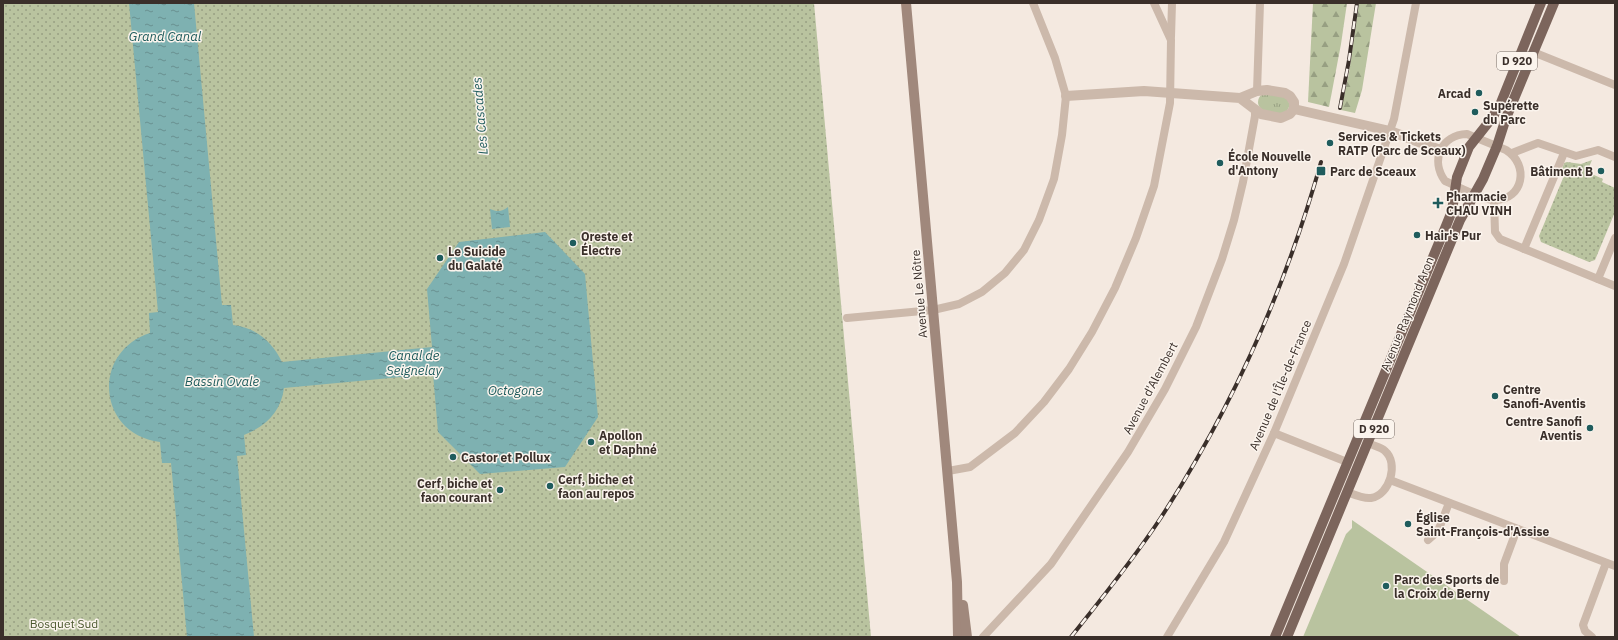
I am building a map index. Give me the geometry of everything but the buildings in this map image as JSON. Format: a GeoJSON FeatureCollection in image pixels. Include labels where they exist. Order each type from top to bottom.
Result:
{"type":"FeatureCollection","features":[{"type":"Feature","properties":{"kind":"main road","name":"Avenue Le Nôtre"},"geometry":{"type":"LineString","coordinates":[[906,3],[948,471],[957,582],[958,637]]}},
{"type":"Feature","properties":{"kind":"main road","name":"D 920"},"geometry":{"type":"LineString","coordinates":[[1456,181],[1469,147],[1492,118],[1500,104],[1542,3]]}},
{"type":"Feature","properties":{"kind":"main road","name":"Avenue Raymond Aron"},"geometry":{"type":"LineString","coordinates":[[1287,637],[1460,220],[1476,194],[1497,146],[1506,118],[1554,3]]}},
{"type":"Feature","properties":{"kind":"main road","name":"Avenue Raymond Aron"},"geometry":{"type":"LineString","coordinates":[[1274,637],[1452,211],[1456,181]]}},
{"type":"Feature","properties":{"kind":"main road","name":"Avenue Le Nôtre"},"geometry":{"type":"LineString","coordinates":[[957,582],[967,637]]}},
{"type":"Feature","properties":{"kind":"street"},"geometry":{"type":"LineString","coordinates":[[847,318],[933,310],[959,304],[982,292],[1005,273],[1024,250],[1039,220],[1054,178],[1062,135],[1066,96],[1055,58],[1033,3]]}},
{"type":"Feature","properties":{"kind":"street"},"geometry":{"type":"LineString","coordinates":[[1154,3],[1171,40]]}},
{"type":"Feature","properties":{"kind":"street"},"geometry":{"type":"LineString","coordinates":[[948,471],[970,467],[1015,434],[1044,402],[1069,369],[1092,332],[1115,288],[1136,238],[1154,186],[1171,93],[1172,3]]}},
{"type":"Feature","properties":{"kind":"street"},"geometry":{"type":"LineString","coordinates":[[1255,109],[1260,3]]}},
{"type":"Feature","properties":{"kind":"street","name":"Avenue de l'Île-de-France"},"geometry":{"type":"LineString","coordinates":[[1167,637],[1224,542],[1274,432],[1344,264],[1390,131],[1416,3]]}},
{"type":"Feature","properties":{"kind":"street"},"geometry":{"type":"LineString","coordinates":[[1533,52],[1615,85]]}},
{"type":"Feature","properties":{"kind":"street"},"geometry":{"type":"LineString","coordinates":[[1066,96],[1144,91],[1240,98],[1256,91],[1267,90],[1285,93],[1292,99],[1294,109],[1290,114],[1281,118],[1261,114],[1240,98]]}},
{"type":"Feature","properties":{"kind":"street","name":"Avenue d'Alembert"},"geometry":{"type":"LineString","coordinates":[[983,637],[1051,564],[1128,452],[1165,389],[1196,327],[1222,259],[1232,227],[1243,182],[1255,109]]}},
{"type":"Feature","properties":{"kind":"street"},"geometry":{"type":"LineString","coordinates":[[1294,109],[1390,131],[1440,150]]}},
{"type":"Feature","properties":{"kind":"street"},"geometry":{"type":"LineString","coordinates":[[1467,134],[1497,146],[1512,153],[1521,166],[1520,184],[1511,194],[1503,199],[1494,200],[1476,194],[1456,181],[1445,181],[1441,175],[1438,165],[1440,150],[1446,142],[1453,137],[1467,134]]}},
{"type":"Feature","properties":{"kind":"street"},"geometry":{"type":"LineString","coordinates":[[1512,153],[1538,143],[1576,156],[1598,150],[1615,157]]}},
{"type":"Feature","properties":{"kind":"street"},"geometry":{"type":"LineString","coordinates":[[1524,249],[1564,153]]}},
{"type":"Feature","properties":{"kind":"street"},"geometry":{"type":"LineString","coordinates":[[1494,200],[1495,232],[1500,239],[1615,286]]}},
{"type":"Feature","properties":{"kind":"street"},"geometry":{"type":"LineString","coordinates":[[1598,279],[1615,238]]}},
{"type":"Feature","properties":{"kind":"street"},"geometry":{"type":"LineString","coordinates":[[1274,432],[1347,462]]}},
{"type":"Feature","properties":{"kind":"street"},"geometry":{"type":"LineString","coordinates":[[1347,492],[1366,498],[1373,498],[1385,490],[1390,480],[1392,467],[1389,455],[1384,449],[1368,443]]}},
{"type":"Feature","properties":{"kind":"street"},"geometry":{"type":"LineString","coordinates":[[1390,480],[1615,566]]}},
{"type":"Feature","properties":{"kind":"street"},"geometry":{"type":"LineString","coordinates":[[1428,540],[1438,531],[1449,503]]}},
{"type":"Feature","properties":{"kind":"street"},"geometry":{"type":"LineString","coordinates":[[1504,581],[1504,564],[1517,529]]}},
{"type":"Feature","properties":{"kind":"street"},"geometry":{"type":"LineString","coordinates":[[1592,637],[1585,631],[1583,625],[1606,563]]}},
{"type":"Feature","properties":{"kind":"green space","name":"Bosquet Sud"},"geometry":{"type":"Polygon","coordinates":[[[3,3],[814,3],[871,637],[3,637],[3,3]]]}},
{"type":"Feature","properties":{"kind":"green space"},"geometry":{"type":"Polygon","coordinates":[[[1313,3],[1347,3],[1329,107],[1308,102],[1313,3]]]}},
{"type":"Feature","properties":{"kind":"green space"},"geometry":{"type":"Polygon","coordinates":[[[1359,3],[1376,3],[1362,90],[1355,113],[1341,110],[1349,73],[1359,3]]]}},
{"type":"Feature","properties":{"kind":"green space"},"geometry":{"type":"Polygon","coordinates":[[[1264,93],[1286,96],[1290,105],[1286,113],[1274,113],[1262,110],[1259,107],[1258,101],[1264,93]]]}},
{"type":"Feature","properties":{"kind":"green space"},"geometry":{"type":"Polygon","coordinates":[[[1592,160],[1587,172],[1603,179],[1602,182],[1615,188],[1615,212],[1595,260],[1589,262],[1541,242],[1539,236],[1566,171],[1562,169],[1564,163],[1581,164],[1592,160]]]}},
{"type":"Feature","properties":{"kind":"green space","name":"Parc des Sports de la Croix de Berny"},"geometry":{"type":"Polygon","coordinates":[[[1352,520],[1521,637],[1303,637],[1346,534],[1352,528],[1352,520]]]}},
{"type":"Feature","properties":{"kind":"water"},"geometry":{"type":"Polygon","coordinates":[[[129,3],[194,3],[222,305],[231,305],[233,325],[256,332],[268,342],[282,362],[432,347],[427,289],[459,242],[545,232],[585,274],[598,417],[565,467],[480,474],[438,432],[433,374],[284,388],[280,404],[266,423],[244,435],[246,455],[237,456],[254,637],[187,637],[171,463],[162,463],[160,442],[139,436],[124,424],[114,409],[109,392],[111,374],[118,357],[131,343],[150,333],[149,313],[158,312],[129,3]]]}},
{"type":"Feature","properties":{"kind":"water"},"geometry":{"type":"Polygon","coordinates":[[[508,207],[510,227],[492,229],[490,209],[499,211],[508,207]]]}},
{"type":"Feature","properties":{"kind":"railway"},"geometry":{"type":"LineString","coordinates":[[1340,108],[1349,60],[1357,3]]}},
{"type":"Feature","properties":{"kind":"railway"},"geometry":{"type":"LineString","coordinates":[[1071,637],[1117,579],[1160,519],[1211,434],[1234,391],[1273,302],[1291,256],[1321,162]]}},
{"type":"Feature","properties":{"kind":"place","name":"Arcad"},"geometry":{"type":"Point","coordinates":[1479,93]}},
{"type":"Feature","properties":{"kind":"place","name":"Supérette du Parc"},"geometry":{"type":"Point","coordinates":[1475,112]}},
{"type":"Feature","properties":{"kind":"place","name":"Services & Tickets RATP (Parc de Sceaux)"},"geometry":{"type":"Point","coordinates":[1330,143]}},
{"type":"Feature","properties":{"kind":"place","name":"École Nouvelle d'Antony"},"geometry":{"type":"Point","coordinates":[1220,163]}},
{"type":"Feature","properties":{"kind":"place","name":"Parc de Sceaux"},"geometry":{"type":"Point","coordinates":[1321,171]}},
{"type":"Feature","properties":{"kind":"place","name":"Bâtiment B"},"geometry":{"type":"Point","coordinates":[1601,171]}},
{"type":"Feature","properties":{"kind":"place","name":"Pharmacie CHAU VINH"},"geometry":{"type":"Point","coordinates":[1438,203]}},
{"type":"Feature","properties":{"kind":"place","name":"Hair's Pur"},"geometry":{"type":"Point","coordinates":[1417,235]}},
{"type":"Feature","properties":{"kind":"place","name":"Oreste et Électre"},"geometry":{"type":"Point","coordinates":[573,243]}},
{"type":"Feature","properties":{"kind":"place","name":"Le Suicide du Galaté"},"geometry":{"type":"Point","coordinates":[440,258]}},
{"type":"Feature","properties":{"kind":"place","name":"Centre Sanofi-Aventis"},"geometry":{"type":"Point","coordinates":[1495,396]}},
{"type":"Feature","properties":{"kind":"place","name":"Centre Sanofi Aventis"},"geometry":{"type":"Point","coordinates":[1590,428]}},
{"type":"Feature","properties":{"kind":"place","name":"Apollon et Daphné"},"geometry":{"type":"Point","coordinates":[591,442]}},
{"type":"Feature","properties":{"kind":"place","name":"Castor et Pollux"},"geometry":{"type":"Point","coordinates":[453,457]}},
{"type":"Feature","properties":{"kind":"place","name":"Cerf, biche et faon au repos"},"geometry":{"type":"Point","coordinates":[550,486]}},
{"type":"Feature","properties":{"kind":"place","name":"Cerf, biche et faon courant"},"geometry":{"type":"Point","coordinates":[500,490]}},
{"type":"Feature","properties":{"kind":"place","name":"Église Saint-François-d'Assise"},"geometry":{"type":"Point","coordinates":[1408,524]}},
{"type":"Feature","properties":{"kind":"place","name":"Parc des Sports de la Croix de Berny"},"geometry":{"type":"Point","coordinates":[1386,586]}},
{"type":"Feature","properties":{"kind":"water label","name":"Grand Canal"},"geometry":{"type":"Point","coordinates":[165,36]}},
{"type":"Feature","properties":{"kind":"water label","name":"Les Cascades"},"geometry":{"type":"Point","coordinates":[480,116]}},
{"type":"Feature","properties":{"kind":"water label","name":"Canal de Seignelay"},"geometry":{"type":"Point","coordinates":[414,362]}},
{"type":"Feature","properties":{"kind":"water label","name":"Bassin Ovale"},"geometry":{"type":"Point","coordinates":[222,381]}},
{"type":"Feature","properties":{"kind":"water label","name":"Octogone"},"geometry":{"type":"Point","coordinates":[515,390]}}]}
